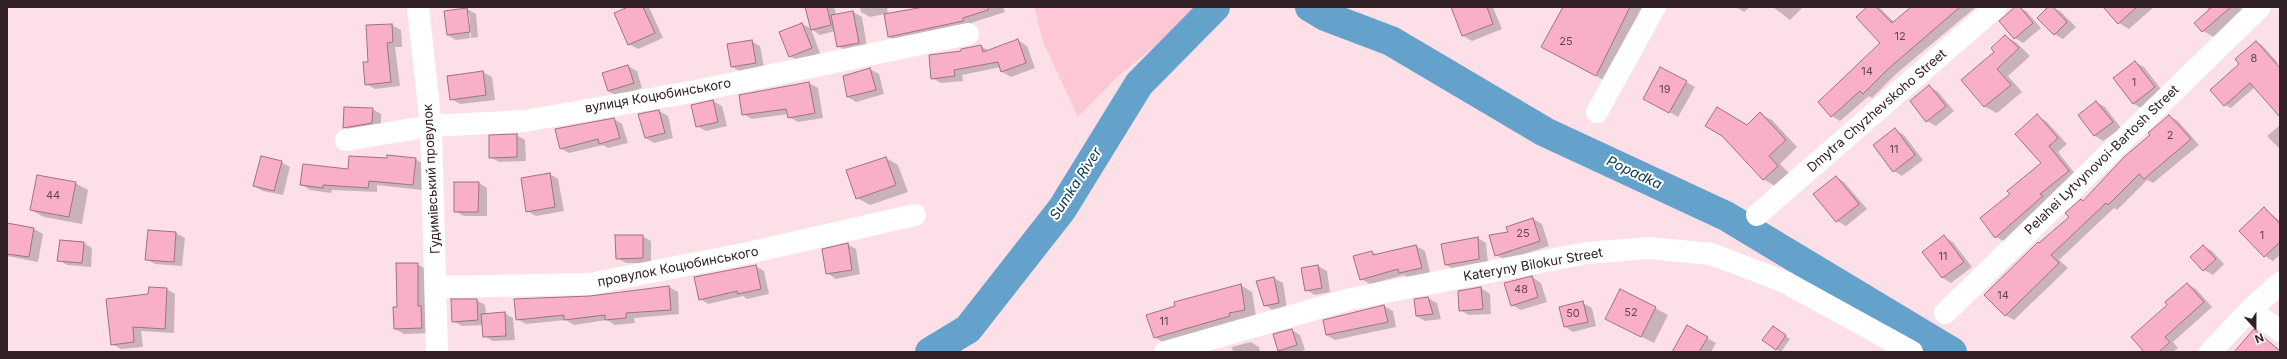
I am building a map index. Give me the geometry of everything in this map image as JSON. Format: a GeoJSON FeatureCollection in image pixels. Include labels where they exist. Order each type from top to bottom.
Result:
{"type":"FeatureCollection","features":[{"type":"Feature","properties":{"kind":"street","name":"Гудимівський провулок"},"geometry":{"type":"LineString","coordinates":[[418,7],[430,126],[437,287],[437,352]]}},
{"type":"Feature","properties":{"kind":"street"},"geometry":{"type":"LineString","coordinates":[[1597,112],[1655,7]]}},
{"type":"Feature","properties":{"kind":"street","name":"Dmytra Chyzhevskoho Street"},"geometry":{"type":"LineString","coordinates":[[1757,215],[1996,7]]}},
{"type":"Feature","properties":{"kind":"street","name":"Pelahei Lytvynovoi-Bartosh Street"},"geometry":{"type":"LineString","coordinates":[[1945,313],[2260,7]]}},
{"type":"Feature","properties":{"kind":"street","name":"вулиця Коцюбинського"},"geometry":{"type":"LineString","coordinates":[[346,140],[430,126],[525,121],[696,91],[968,34]]}},
{"type":"Feature","properties":{"kind":"street","name":"провулок Коцюбинського"},"geometry":{"type":"LineString","coordinates":[[437,287],[590,284],[748,253],[915,215]]}},
{"type":"Feature","properties":{"kind":"street","name":"Kateryny Bilokur Street"},"geometry":{"type":"LineString","coordinates":[[1165,352],[1350,299],[1588,253],[1649,248],[1711,254],[1785,282],[1912,352]]}},
{"type":"Feature","properties":{"kind":"street"},"geometry":{"type":"LineString","coordinates":[[2210,352],[2250,310],[2280,283]]}},
{"type":"Feature","properties":{"kind":"street"},"geometry":{"type":"LineString","coordinates":[[2250,310],[2280,331]]}},
{"type":"Feature","properties":{"kind":"shaded area"},"geometry":{"type":"Polygon","coordinates":[[[1034,7],[1194,7],[1171,33],[1117,77],[1078,117],[1043,42],[1034,7]]]}},
{"type":"Feature","properties":{"kind":"building"},"geometry":{"type":"Polygon","coordinates":[[[628,7],[643,7],[655,33],[628,45],[614,13],[628,7]]]}},
{"type":"Feature","properties":{"kind":"building"},"geometry":{"type":"Polygon","coordinates":[[[805,7],[827,7],[831,25],[811,30],[805,7]]]}},
{"type":"Feature","properties":{"kind":"building"},"geometry":{"type":"Polygon","coordinates":[[[924,7],[988,7],[988,10],[963,18],[963,21],[888,37],[884,14],[924,7]]]}},
{"type":"Feature","properties":{"kind":"building"},"geometry":{"type":"Polygon","coordinates":[[[1451,7],[1487,7],[1493,24],[1462,36],[1451,7]]]}},
{"type":"Feature","properties":{"kind":"building"},"geometry":{"type":"Polygon","coordinates":[[[1563,7],[1630,7],[1596,76],[1541,47],[1563,7]]]}},
{"type":"Feature","properties":{"kind":"building"},"geometry":{"type":"Polygon","coordinates":[[[1867,7],[1876,7],[1892,23],[1911,7],[1960,7],[1888,69],[1863,94],[1860,91],[1831,117],[1818,102],[1880,43],[1856,17],[1867,7]]]}},
{"type":"Feature","properties":{"kind":"building"},"geometry":{"type":"Polygon","coordinates":[[[2015,7],[2020,7],[2033,23],[2014,39],[1999,21],[2015,7]]]}},
{"type":"Feature","properties":{"kind":"building"},"geometry":{"type":"Polygon","coordinates":[[[2048,7],[2053,7],[2067,22],[2054,35],[2037,18],[2048,7]]]}},
{"type":"Feature","properties":{"kind":"building"},"geometry":{"type":"Polygon","coordinates":[[[2103,7],[2137,7],[2118,24],[2103,7]]]}},
{"type":"Feature","properties":{"kind":"building"},"geometry":{"type":"Polygon","coordinates":[[[2212,7],[2231,7],[2202,32],[2194,23],[2212,7]]]}},
{"type":"Feature","properties":{"kind":"building"},"geometry":{"type":"Polygon","coordinates":[[[467,8],[470,32],[447,35],[444,11],[467,8]]]}},
{"type":"Feature","properties":{"kind":"building"},"geometry":{"type":"Polygon","coordinates":[[[853,11],[859,43],[837,47],[831,15],[853,11]]]}},
{"type":"Feature","properties":{"kind":"building"},"geometry":{"type":"Polygon","coordinates":[[[802,23],[812,48],[789,57],[779,32],[802,23]]]}},
{"type":"Feature","properties":{"kind":"building"},"geometry":{"type":"Polygon","coordinates":[[[392,24],[393,42],[387,43],[391,82],[365,85],[363,62],[368,62],[366,25],[392,24]]]}},
{"type":"Feature","properties":{"kind":"building"},"geometry":{"type":"Polygon","coordinates":[[[2005,35],[2019,48],[1997,69],[2011,85],[1984,107],[1961,80],[1994,52],[1991,48],[2005,35]]]}},
{"type":"Feature","properties":{"kind":"building"},"geometry":{"type":"Polygon","coordinates":[[[1018,39],[1026,63],[1001,72],[998,62],[954,70],[955,76],[931,79],[929,55],[961,51],[961,49],[981,45],[983,52],[1018,39]]]}},
{"type":"Feature","properties":{"kind":"building"},"geometry":{"type":"Polygon","coordinates":[[[752,40],[756,63],[731,67],[727,44],[752,40]]]}},
{"type":"Feature","properties":{"kind":"building"},"geometry":{"type":"Polygon","coordinates":[[[2256,41],[2280,68],[2280,117],[2250,83],[2224,106],[2210,90],[2239,64],[2235,59],[2256,41]]]}},
{"type":"Feature","properties":{"kind":"building"},"geometry":{"type":"Polygon","coordinates":[[[2135,61],[2155,87],[2133,104],[2113,78],[2135,61]]]}},
{"type":"Feature","properties":{"kind":"building"},"geometry":{"type":"Polygon","coordinates":[[[628,65],[634,83],[608,91],[602,73],[628,65]]]}},
{"type":"Feature","properties":{"kind":"building"},"geometry":{"type":"Polygon","coordinates":[[[1660,67],[1687,81],[1669,113],[1643,99],[1660,67]]]}},
{"type":"Feature","properties":{"kind":"building"},"geometry":{"type":"Polygon","coordinates":[[[870,68],[876,90],[847,97],[843,76],[870,68]]]}},
{"type":"Feature","properties":{"kind":"building"},"geometry":{"type":"Polygon","coordinates":[[[483,71],[486,95],[450,100],[447,76],[483,71]]]}},
{"type":"Feature","properties":{"kind":"building"},"geometry":{"type":"Polygon","coordinates":[[[809,82],[815,113],[788,118],[786,109],[742,115],[739,95],[809,82]]]}},
{"type":"Feature","properties":{"kind":"building"},"geometry":{"type":"Polygon","coordinates":[[[1929,85],[1946,106],[1926,122],[1910,101],[1929,85]]]}},
{"type":"Feature","properties":{"kind":"building"},"geometry":{"type":"Polygon","coordinates":[[[713,100],[718,122],[696,127],[691,105],[713,100]]]}},
{"type":"Feature","properties":{"kind":"building"},"geometry":{"type":"Polygon","coordinates":[[[2096,101],[2113,122],[2094,136],[2078,115],[2096,101]]]}},
{"type":"Feature","properties":{"kind":"building"},"geometry":{"type":"Polygon","coordinates":[[[344,107],[373,108],[372,123],[343,128],[344,107]]]}},
{"type":"Feature","properties":{"kind":"building"},"geometry":{"type":"Polygon","coordinates":[[[1717,107],[1747,125],[1760,112],[1786,140],[1769,156],[1778,166],[1763,180],[1722,136],[1705,126],[1717,107]]]}},
{"type":"Feature","properties":{"kind":"building"},"geometry":{"type":"Polygon","coordinates":[[[659,110],[665,133],[645,138],[638,114],[659,110]]]}},
{"type":"Feature","properties":{"kind":"building"},"geometry":{"type":"Polygon","coordinates":[[[2037,114],[2058,138],[2049,146],[2069,171],[2040,194],[2043,196],[1995,238],[1980,218],[2010,194],[2007,191],[2041,163],[2015,134],[2037,114]]]}},
{"type":"Feature","properties":{"kind":"building"},"geometry":{"type":"Polygon","coordinates":[[[2169,115],[2191,139],[2144,179],[2139,174],[2108,205],[2106,203],[2051,255],[2059,263],[2005,316],[1984,295],[2038,242],[2039,243],[2069,217],[2065,213],[2081,199],[2083,201],[2124,157],[2150,135],[2148,133],[2169,115]]]}},
{"type":"Feature","properties":{"kind":"building"},"geometry":{"type":"Polygon","coordinates":[[[614,118],[620,138],[599,144],[598,139],[560,149],[555,129],[614,118]]]}},
{"type":"Feature","properties":{"kind":"building"},"geometry":{"type":"Polygon","coordinates":[[[1895,128],[1915,155],[1893,172],[1873,145],[1895,128]]]}},
{"type":"Feature","properties":{"kind":"building"},"geometry":{"type":"Polygon","coordinates":[[[517,134],[517,157],[489,158],[489,135],[517,134]]]}},
{"type":"Feature","properties":{"kind":"building"},"geometry":{"type":"Polygon","coordinates":[[[387,155],[416,158],[413,185],[369,181],[368,188],[323,185],[323,188],[300,185],[303,164],[348,169],[349,156],[387,158],[387,155]]]}},
{"type":"Feature","properties":{"kind":"building"},"geometry":{"type":"Polygon","coordinates":[[[261,156],[282,161],[274,191],[253,186],[261,156]]]}},
{"type":"Feature","properties":{"kind":"building"},"geometry":{"type":"Polygon","coordinates":[[[886,157],[896,185],[856,199],[846,170],[886,157]]]}},
{"type":"Feature","properties":{"kind":"building"},"geometry":{"type":"Polygon","coordinates":[[[550,173],[555,207],[526,212],[521,178],[550,173]]]}},
{"type":"Feature","properties":{"kind":"building"},"geometry":{"type":"Polygon","coordinates":[[[37,175],[76,182],[69,217],[30,210],[37,175]]]}},
{"type":"Feature","properties":{"kind":"building"},"geometry":{"type":"Polygon","coordinates":[[[1836,176],[1859,204],[1836,222],[1813,194],[1836,176]]]}},
{"type":"Feature","properties":{"kind":"building"},"geometry":{"type":"Polygon","coordinates":[[[454,182],[479,182],[478,212],[454,212],[454,182]]]}},
{"type":"Feature","properties":{"kind":"building"},"geometry":{"type":"Polygon","coordinates":[[[2264,207],[2280,224],[2280,242],[2264,257],[2239,231],[2264,207]]]}},
{"type":"Feature","properties":{"kind":"building"},"geometry":{"type":"Polygon","coordinates":[[[1533,218],[1540,241],[1495,256],[1489,235],[1508,232],[1506,227],[1533,218]]]}},
{"type":"Feature","properties":{"kind":"building"},"geometry":{"type":"Polygon","coordinates":[[[7,223],[34,228],[29,257],[7,254],[7,223]]]}},
{"type":"Feature","properties":{"kind":"building"},"geometry":{"type":"Polygon","coordinates":[[[148,230],[176,232],[174,262],[145,260],[148,230]]]}},
{"type":"Feature","properties":{"kind":"building"},"geometry":{"type":"Polygon","coordinates":[[[615,235],[643,235],[643,258],[616,259],[615,235]]]}},
{"type":"Feature","properties":{"kind":"building"},"geometry":{"type":"Polygon","coordinates":[[[1944,235],[1964,262],[1942,278],[1922,252],[1944,235]]]}},
{"type":"Feature","properties":{"kind":"building"},"geometry":{"type":"Polygon","coordinates":[[[1478,237],[1479,259],[1445,265],[1441,244],[1478,237]]]}},
{"type":"Feature","properties":{"kind":"building"},"geometry":{"type":"Polygon","coordinates":[[[60,240],[84,242],[82,263],[57,261],[60,240]]]}},
{"type":"Feature","properties":{"kind":"building"},"geometry":{"type":"Polygon","coordinates":[[[848,243],[852,270],[826,274],[822,249],[848,243]]]}},
{"type":"Feature","properties":{"kind":"building"},"geometry":{"type":"Polygon","coordinates":[[[1416,245],[1422,268],[1399,273],[1398,269],[1360,280],[1353,256],[1372,251],[1373,255],[1416,245]]]}},
{"type":"Feature","properties":{"kind":"building"},"geometry":{"type":"Polygon","coordinates":[[[2203,245],[2216,259],[2203,271],[2190,257],[2203,245]]]}},
{"type":"Feature","properties":{"kind":"building"},"geometry":{"type":"Polygon","coordinates":[[[396,263],[418,263],[418,306],[421,306],[422,328],[394,329],[393,307],[397,307],[396,263]]]}},
{"type":"Feature","properties":{"kind":"building"},"geometry":{"type":"Polygon","coordinates":[[[756,265],[761,289],[738,294],[737,291],[699,300],[694,277],[756,265]]]}},
{"type":"Feature","properties":{"kind":"building"},"geometry":{"type":"Polygon","coordinates":[[[1318,265],[1322,288],[1305,291],[1301,268],[1318,265]]]}},
{"type":"Feature","properties":{"kind":"building"},"geometry":{"type":"Polygon","coordinates":[[[1532,276],[1538,297],[1511,306],[1504,283],[1532,276]]]}},
{"type":"Feature","properties":{"kind":"building"},"geometry":{"type":"Polygon","coordinates":[[[1274,277],[1279,303],[1264,306],[1256,281],[1274,277]]]}},
{"type":"Feature","properties":{"kind":"building"},"geometry":{"type":"Polygon","coordinates":[[[2187,283],[2204,302],[2165,337],[2170,342],[2159,352],[2144,352],[2131,337],[2167,305],[2165,302],[2187,283]]]}},
{"type":"Feature","properties":{"kind":"building"},"geometry":{"type":"Polygon","coordinates":[[[1241,284],[1245,310],[1229,313],[1230,316],[1154,338],[1146,315],[1175,306],[1174,302],[1241,284]]]}},
{"type":"Feature","properties":{"kind":"building"},"geometry":{"type":"Polygon","coordinates":[[[669,286],[671,310],[626,313],[626,318],[605,320],[605,315],[564,320],[564,315],[516,320],[514,299],[590,296],[669,286]]]}},
{"type":"Feature","properties":{"kind":"building"},"geometry":{"type":"Polygon","coordinates":[[[149,287],[167,288],[165,329],[133,327],[134,342],[111,345],[106,299],[148,294],[149,287]]]}},
{"type":"Feature","properties":{"kind":"building"},"geometry":{"type":"Polygon","coordinates":[[[1481,287],[1483,309],[1459,311],[1458,291],[1481,287]]]}},
{"type":"Feature","properties":{"kind":"building"},"geometry":{"type":"Polygon","coordinates":[[[1620,289],[1656,307],[1641,337],[1605,319],[1620,289]]]}},
{"type":"Feature","properties":{"kind":"building"},"geometry":{"type":"Polygon","coordinates":[[[1428,297],[1433,314],[1416,316],[1414,299],[1428,297]]]}},
{"type":"Feature","properties":{"kind":"building"},"geometry":{"type":"Polygon","coordinates":[[[451,299],[477,299],[478,320],[452,322],[451,299]]]}},
{"type":"Feature","properties":{"kind":"building"},"geometry":{"type":"Polygon","coordinates":[[[1583,301],[1588,322],[1564,327],[1559,307],[1583,301]]]}},
{"type":"Feature","properties":{"kind":"building"},"geometry":{"type":"Polygon","coordinates":[[[1384,305],[1388,322],[1326,335],[1323,320],[1384,305]]]}},
{"type":"Feature","properties":{"kind":"building"},"geometry":{"type":"Polygon","coordinates":[[[505,312],[506,336],[483,337],[481,314],[505,312]]]}},
{"type":"Feature","properties":{"kind":"building"},"geometry":{"type":"Polygon","coordinates":[[[1687,325],[1708,337],[1699,352],[1672,352],[1687,325]]]}},
{"type":"Feature","properties":{"kind":"building"},"geometry":{"type":"Polygon","coordinates":[[[1773,326],[1786,335],[1776,350],[1762,340],[1773,326]]]}},
{"type":"Feature","properties":{"kind":"building"},"geometry":{"type":"Polygon","coordinates":[[[1292,329],[1297,345],[1278,351],[1273,334],[1292,329]]]}},
{"type":"Feature","properties":{"kind":"building"},"geometry":{"type":"Polygon","coordinates":[[[2254,329],[2280,351],[2280,352],[2234,352],[2254,329]]]}},
{"type":"Feature","properties":{"kind":"waterway"},"geometry":{"type":"LineString","coordinates":[[1204,7],[1207,13]]}},
{"type":"Feature","properties":{"kind":"waterway","name":"Sumka River"},"geometry":{"type":"LineString","coordinates":[[930,352],[968,329],[1062,209],[1139,84],[1215,7]]}},
{"type":"Feature","properties":{"kind":"waterway","name":"Popadka"},"geometry":{"type":"LineString","coordinates":[[1310,7],[1325,16],[1391,41],[1545,132],[1726,216],[1952,352]]}}]}
